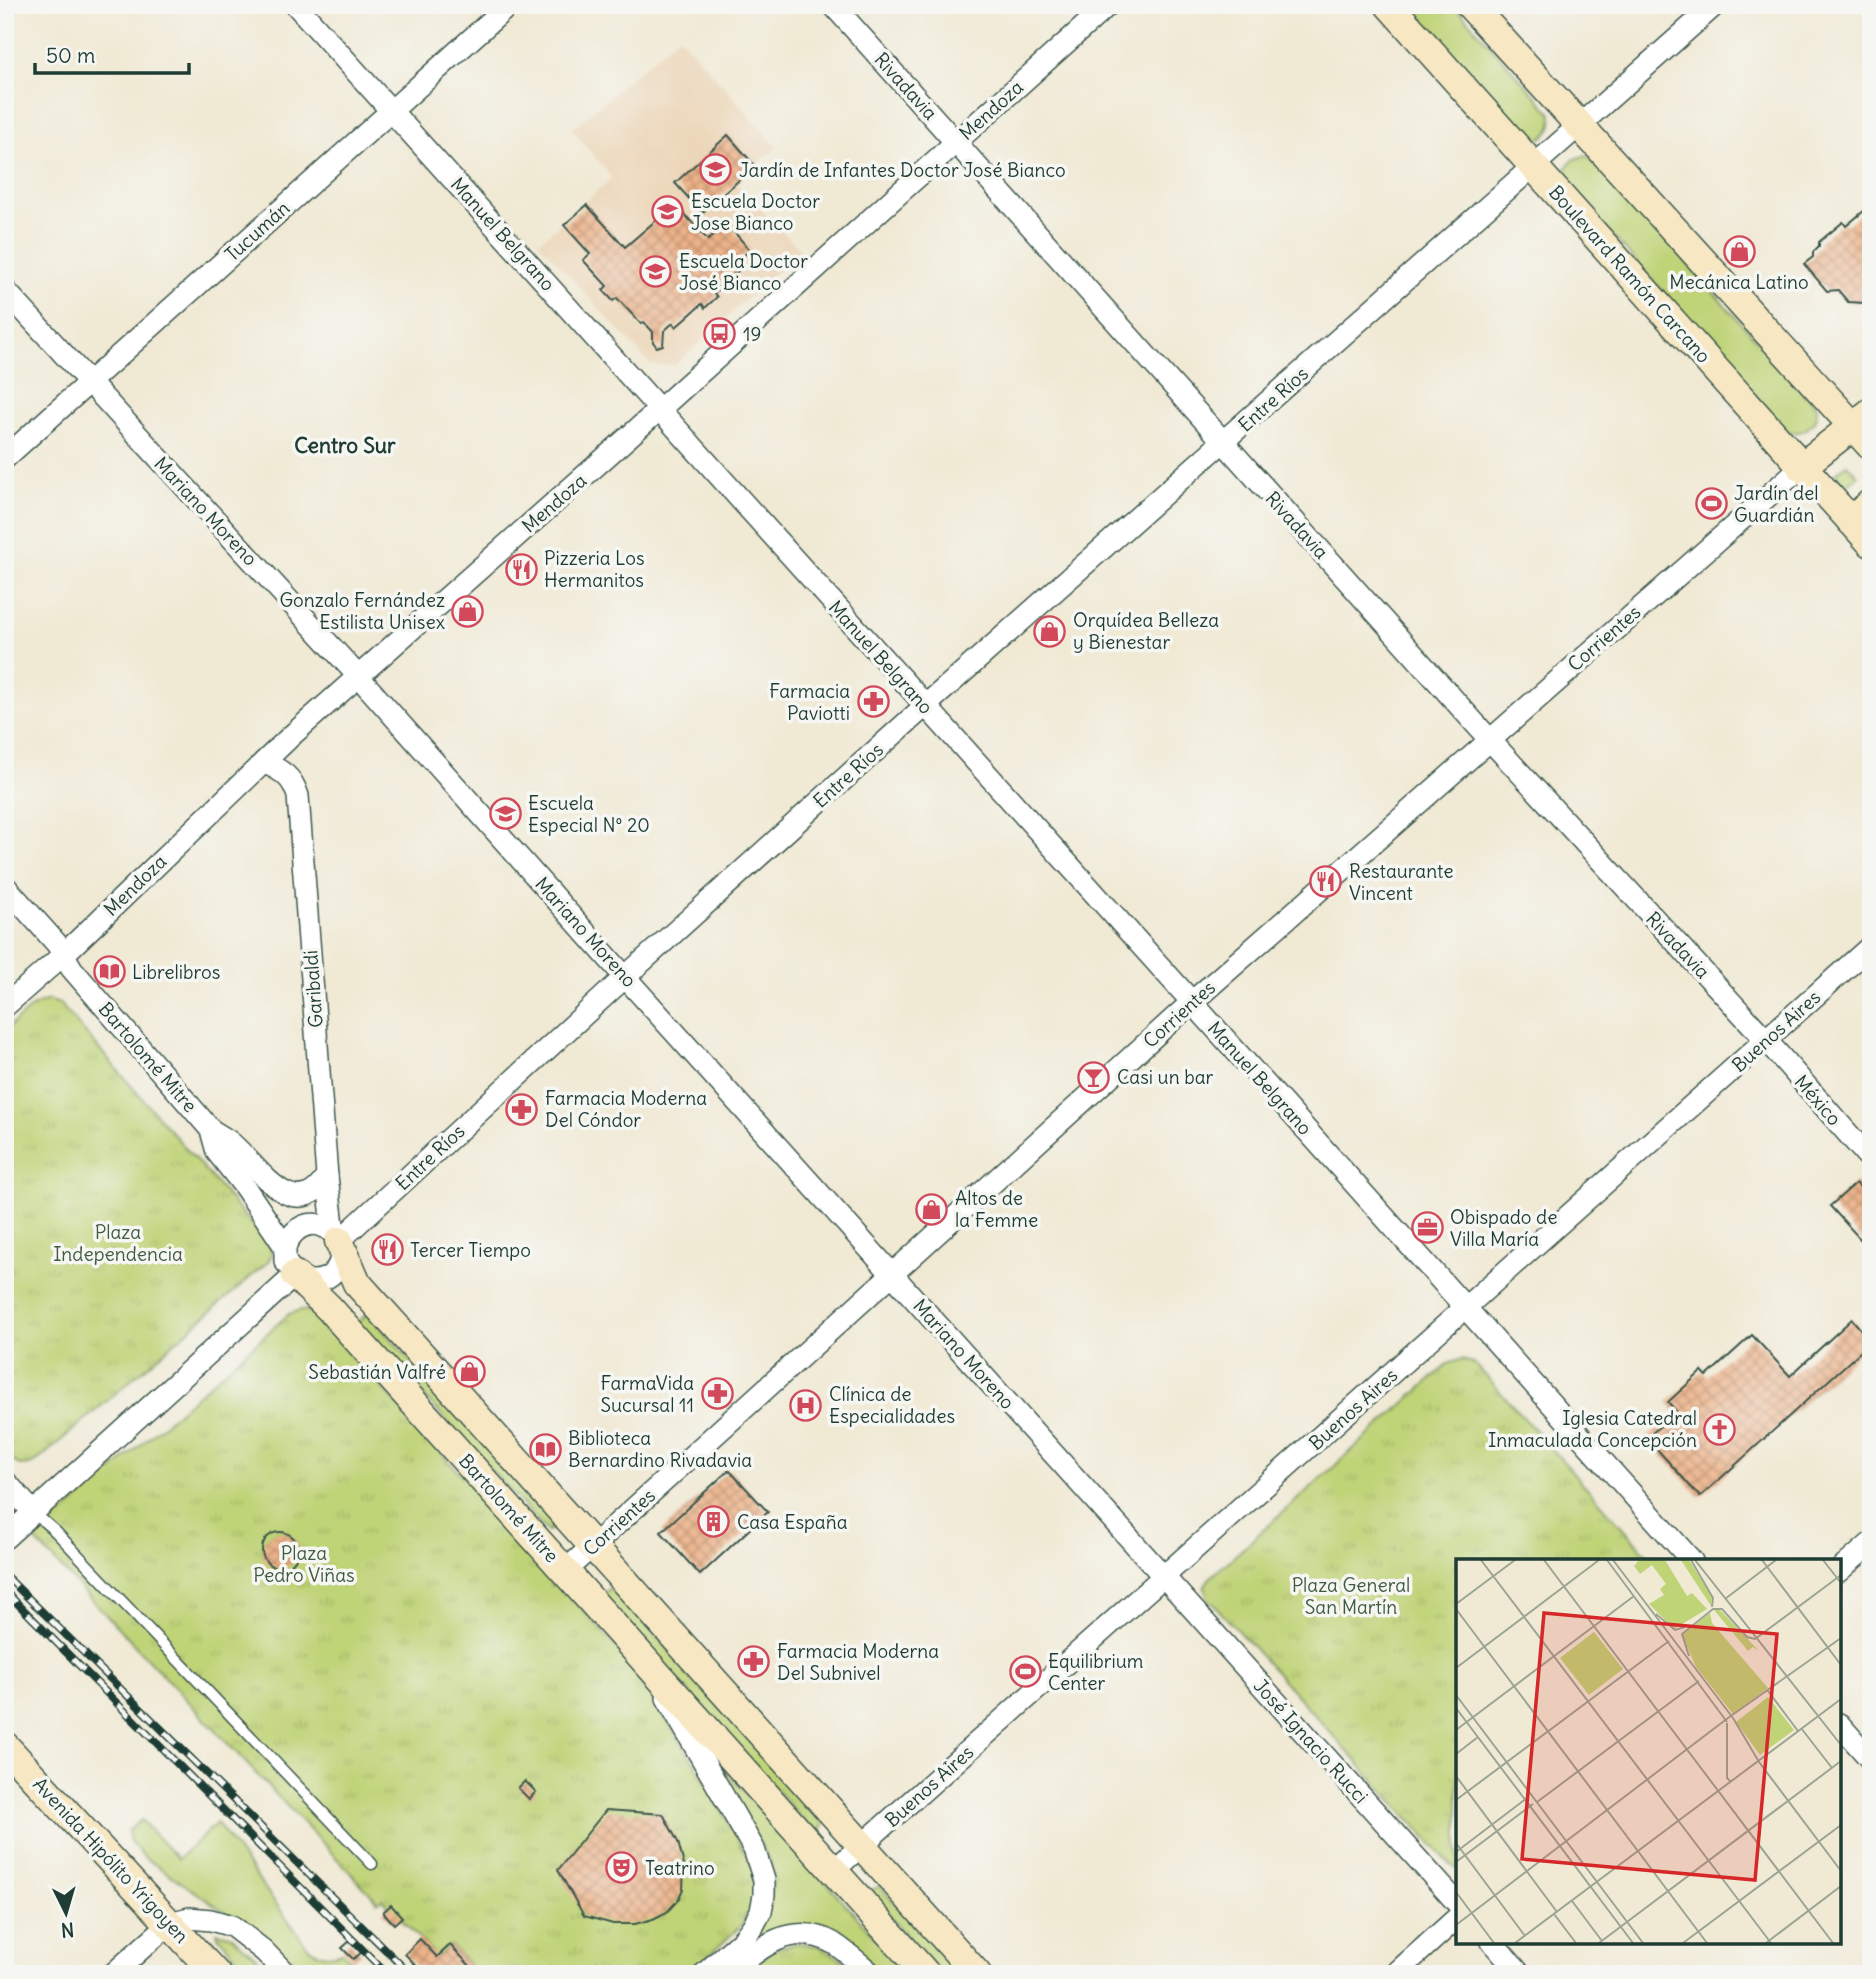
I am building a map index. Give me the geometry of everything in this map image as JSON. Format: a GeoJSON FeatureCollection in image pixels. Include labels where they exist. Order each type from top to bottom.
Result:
{"type":"FeatureCollection","features":[{"type":"Feature","properties":{"kind":"main road","name":"Boulevard Ramón Carcano"},"geometry":{"type":"LineString","coordinates":[[1389,5],[1801,467],[1861,512],[1871,543]]}},
{"type":"Feature","properties":{"kind":"main road"},"geometry":{"type":"LineString","coordinates":[[1470,5],[1579,127],[1865,428],[1801,467]]}},
{"type":"Feature","properties":{"kind":"main road","name":"Bartolomé Mitre"},"geometry":{"type":"LineString","coordinates":[[337,1237],[358,1283],[977,1974]]}},
{"type":"Feature","properties":{"kind":"main road","name":"Bartolomé Mitre"},"geometry":{"type":"LineString","coordinates":[[295,1275],[329,1308],[566,1570],[926,1974]]}},
{"type":"Feature","properties":{"kind":"main road","name":"Avenida Hipólito Yrigoyen"},"geometry":{"type":"LineString","coordinates":[[5,1746],[216,1974]]}},
{"type":"Feature","properties":{"kind":"street","name":"Manuel Belgrano"},"geometry":{"type":"LineString","coordinates":[[296,5],[1690,1559]]}},
{"type":"Feature","properties":{"kind":"street","name":"Tucumán"},"geometry":{"type":"LineString","coordinates":[[5,458],[509,5]]}},
{"type":"Feature","properties":{"kind":"street","name":"Rivadavia"},"geometry":{"type":"LineString","coordinates":[[833,5],[1489,739],[1766,1040]]}},
{"type":"Feature","properties":{"kind":"street","name":"Mendoza"},"geometry":{"type":"LineString","coordinates":[[5,1006],[64,955],[264,762],[358,676],[660,409],[1108,5]]}},
{"type":"Feature","properties":{"kind":"street","name":"Entre Ríos"},"geometry":{"type":"LineString","coordinates":[[337,1237],[925,706],[1714,5]]}},
{"type":"Feature","properties":{"kind":"street","name":"Mariano Moreno"},"geometry":{"type":"LineString","coordinates":[[5,290],[358,676],[1164,1577]]}},
{"type":"Feature","properties":{"kind":"street","name":"Corrientes"},"geometry":{"type":"LineString","coordinates":[[566,1570],[1192,1002],[1801,467]]}},
{"type":"Feature","properties":{"kind":"street","name":"Garibaldi"},"geometry":{"type":"LineString","coordinates":[[264,762],[285,772],[294,783],[298,796],[327,1176],[337,1237]]}},
{"type":"Feature","properties":{"kind":"street","name":"Bartolomé Mitre"},"geometry":{"type":"LineString","coordinates":[[5,886],[57,944],[72,969],[211,1130],[230,1142],[260,1174],[285,1194],[311,1194],[327,1176]]}},
{"type":"Feature","properties":{"kind":"street","name":"Buenos Aires"},"geometry":{"type":"LineString","coordinates":[[834,1870],[1871,946]]}},
{"type":"Feature","properties":{"kind":"street","name":"México"},"geometry":{"type":"LineString","coordinates":[[1766,1040],[1871,1160]]}},
{"type":"Feature","properties":{"kind":"street","name":"Bartolomé Mitre"},"geometry":{"type":"LineString","coordinates":[[211,1130],[217,1152],[244,1186],[285,1247],[285,1261],[295,1275]]}},
{"type":"Feature","properties":{"kind":"street"},"geometry":{"type":"LineString","coordinates":[[5,1538],[295,1275],[309,1282],[316,1282],[332,1275],[340,1265],[342,1256],[337,1237],[327,1228],[310,1224],[293,1232],[285,1247]]}},
{"type":"Feature","properties":{"kind":"street"},"geometry":{"type":"LineString","coordinates":[[5,1481],[33,1512]]}},
{"type":"Feature","properties":{"kind":"street"},"geometry":{"type":"LineString","coordinates":[[1841,1569],[1871,1543]]}},
{"type":"Feature","properties":{"kind":"street","name":"José Ignacio Rucci"},"geometry":{"type":"LineString","coordinates":[[1164,1577],[1456,1903]]}},
{"type":"Feature","properties":{"kind":"street"},"geometry":{"type":"LineString","coordinates":[[643,1657],[754,1849],[764,1880],[761,1911],[753,1926],[743,1939],[704,1974]]}},
{"type":"Feature","properties":{"kind":"street"},"geometry":{"type":"LineString","coordinates":[[1841,1726],[1871,1759]]}},
{"type":"Feature","properties":{"kind":"street"},"geometry":{"type":"LineString","coordinates":[[113,1974],[170,1923],[188,1918],[211,1920],[232,1926],[250,1939],[286,1974]]}},
{"type":"Feature","properties":{"kind":"street"},"geometry":{"type":"LineString","coordinates":[[1395,1974],[1456,1919]]}},
{"type":"Feature","properties":{"kind":"street"},"geometry":{"type":"LineString","coordinates":[[730,1974],[765,1944],[795,1935],[821,1938],[832,1943],[872,1974]]}},
{"type":"Feature","properties":{"kind":"street"},"geometry":{"type":"LineString","coordinates":[[1494,1944],[1520,1974]]}},
{"type":"Feature","properties":{"kind":"lane"},"geometry":{"type":"LineString","coordinates":[[33,1512],[66,1542],[372,1864]]}},
{"type":"Feature","properties":{"kind":"shaded area","name":"Escuela Doctor Jose Bianco"},"geometry":{"type":"Polygon","coordinates":[[[679,36],[777,147],[736,183],[800,250],[675,365],[651,365],[539,242],[612,178],[572,129],[679,36]]]}},
{"type":"Feature","properties":{"kind":"green space"},"geometry":{"type":"Polygon","coordinates":[[[1404,5],[1454,5],[1551,113],[1552,124],[1548,133],[1528,140],[1404,5]]]}},
{"type":"Feature","properties":{"kind":"green space"},"geometry":{"type":"Polygon","coordinates":[[[1585,156],[1593,159],[1817,407],[1815,418],[1809,427],[1799,432],[1788,432],[1563,180],[1569,164],[1585,156]]]}},
{"type":"Feature","properties":{"kind":"green space"},"geometry":{"type":"Polygon","coordinates":[[[1847,464],[1858,476],[1846,486],[1835,474],[1847,464]]]}},
{"type":"Feature","properties":{"kind":"green space","name":"Plaza Independencia"},"geometry":{"type":"Polygon","coordinates":[[[48,1000],[60,1004],[270,1245],[272,1254],[268,1262],[36,1462],[23,1466],[5,1453],[5,1030],[33,1006],[48,1000]]]}},
{"type":"Feature","properties":{"kind":"green space","name":"Plaza Pedro Viñas"},"geometry":{"type":"Polygon","coordinates":[[[301,1310],[314,1312],[623,1654],[699,1770],[754,1869],[754,1901],[742,1925],[689,1974],[478,1974],[450,1945],[437,1957],[382,1899],[378,1902],[34,1539],[289,1314],[301,1310]]]}},
{"type":"Feature","properties":{"kind":"green space"},"geometry":{"type":"Polygon","coordinates":[[[368,1313],[555,1524],[552,1529],[547,1531],[357,1323],[368,1313]]]}},
{"type":"Feature","properties":{"kind":"green space","name":"Plaza General San Martín"},"geometry":{"type":"Polygon","coordinates":[[[1462,1359],[1476,1365],[1651,1559],[1456,1559],[1456,1868],[1208,1598],[1204,1588],[1209,1579],[1448,1364],[1462,1359]]]}},
{"type":"Feature","properties":{"kind":"green space"},"geometry":{"type":"Polygon","coordinates":[[[614,1588],[824,1823],[821,1829],[812,1830],[604,1597],[608,1589],[614,1588]]]}},
{"type":"Feature","properties":{"kind":"green space"},"geometry":{"type":"Polygon","coordinates":[[[711,1754],[908,1974],[882,1974],[838,1938],[761,1937],[758,1934],[774,1880],[770,1861],[711,1754]]]}},
{"type":"Feature","properties":{"kind":"green space"},"geometry":{"type":"Polygon","coordinates":[[[141,1820],[178,1859],[217,1823],[307,1946],[323,1954],[342,1952],[365,1974],[299,1974],[249,1928],[145,1858],[130,1841],[128,1831],[141,1820]]]}},
{"type":"Feature","properties":{"kind":"green space"},"geometry":{"type":"Polygon","coordinates":[[[879,1886],[961,1974],[941,1974],[872,1897],[871,1891],[879,1886]]]}},
{"type":"Feature","properties":{"kind":"green space"},"geometry":{"type":"Polygon","coordinates":[[[217,1932],[230,1935],[276,1974],[251,1974],[217,1932]]]}},
{"type":"Feature","properties":{"kind":"green space"},"geometry":{"type":"Polygon","coordinates":[[[799,1943],[823,1947],[863,1974],[744,1974],[774,1949],[799,1943]]]}},
{"type":"Feature","properties":{"kind":"building"},"geometry":{"type":"Polygon","coordinates":[[[728,135],[755,166],[702,213],[675,183],[728,135]]]}},
{"type":"Feature","properties":{"kind":"building"},"geometry":{"type":"Polygon","coordinates":[[[675,204],[708,240],[726,223],[750,250],[733,266],[738,271],[714,293],[717,297],[705,308],[702,304],[676,327],[673,323],[664,331],[663,345],[657,347],[653,342],[653,332],[644,322],[641,324],[617,298],[613,301],[603,290],[607,286],[583,260],[590,254],[564,225],[587,205],[625,247],[675,204]]]}},
{"type":"Feature","properties":{"kind":"building"},"geometry":{"type":"Polygon","coordinates":[[[1871,205],[1871,303],[1868,306],[1865,303],[1848,302],[1838,290],[1827,291],[1804,264],[1813,257],[1819,242],[1843,222],[1846,226],[1871,205]]]}},
{"type":"Feature","properties":{"kind":"building"},"geometry":{"type":"Polygon","coordinates":[[[1856,1183],[1871,1199],[1871,1251],[1830,1206],[1856,1183]]]}},
{"type":"Feature","properties":{"kind":"building"},"geometry":{"type":"Polygon","coordinates":[[[1852,1319],[1871,1342],[1700,1497],[1647,1438],[1676,1411],[1668,1402],[1702,1371],[1707,1376],[1752,1335],[1790,1376],[1852,1319]]]}},
{"type":"Feature","properties":{"kind":"building","name":"Casa España"},"geometry":{"type":"Polygon","coordinates":[[[729,1470],[768,1512],[700,1575],[661,1532],[729,1470]]]}},
{"type":"Feature","properties":{"kind":"building"},"geometry":{"type":"Polygon","coordinates":[[[280,1532],[293,1537],[298,1550],[293,1563],[280,1568],[267,1563],[262,1550],[267,1537],[280,1532]]]}},
{"type":"Feature","properties":{"kind":"building"},"geometry":{"type":"Polygon","coordinates":[[[525,1781],[536,1792],[529,1799],[518,1788],[525,1781]]]}},
{"type":"Feature","properties":{"kind":"building","name":"Teatrino"},"geometry":{"type":"Polygon","coordinates":[[[606,1810],[663,1814],[678,1842],[684,1865],[683,1889],[678,1900],[667,1912],[635,1924],[613,1924],[584,1916],[558,1870],[606,1810]]]}},
{"type":"Feature","properties":{"kind":"building"},"geometry":{"type":"Polygon","coordinates":[[[391,1905],[402,1917],[394,1924],[383,1912],[391,1905]]]}},
{"type":"Feature","properties":{"kind":"building"},"geometry":{"type":"Polygon","coordinates":[[[420,1939],[437,1957],[450,1945],[478,1974],[424,1974],[405,1954],[420,1939]]]}},
{"type":"Feature","properties":{"kind":"building"},"geometry":{"type":"Polygon","coordinates":[[[350,1941],[361,1953],[353,1959],[342,1948],[350,1941]]]}},
{"type":"Feature","properties":{"kind":"railway"},"geometry":{"type":"LineString","coordinates":[[5,1575],[410,1974]]}},
{"type":"Feature","properties":{"kind":"railway"},"geometry":{"type":"LineString","coordinates":[[5,1591],[387,1974]]}},
{"type":"Feature","properties":{"kind":"place","name":"Jardín de Infantes Doctor José Bianco"},"geometry":{"type":"Point","coordinates":[716,170]}},
{"type":"Feature","properties":{"kind":"place","name":"Escuela Doctor Jose Bianco"},"geometry":{"type":"Point","coordinates":[668,212]}},
{"type":"Feature","properties":{"kind":"place","name":"Mecánica Latino"},"geometry":{"type":"Point","coordinates":[1739,251]}},
{"type":"Feature","properties":{"kind":"place","name":"Escuela Doctor José Bianco"},"geometry":{"type":"Point","coordinates":[656,272]}},
{"type":"Feature","properties":{"kind":"place","name":"19"},"geometry":{"type":"Point","coordinates":[720,334]}},
{"type":"Feature","properties":{"kind":"place","name":"Jardín del Guardián"},"geometry":{"type":"Point","coordinates":[1711,504]}},
{"type":"Feature","properties":{"kind":"place","name":"Pizzeria Los Hermanitos"},"geometry":{"type":"Point","coordinates":[521,569]}},
{"type":"Feature","properties":{"kind":"place","name":"Gonzalo Fernández Estilista Unisex"},"geometry":{"type":"Point","coordinates":[468,611]}},
{"type":"Feature","properties":{"kind":"place","name":"Orquídea Belleza y Bienestar"},"geometry":{"type":"Point","coordinates":[1050,631]}},
{"type":"Feature","properties":{"kind":"place","name":"Farmacia Paviotti"},"geometry":{"type":"Point","coordinates":[873,702]}},
{"type":"Feature","properties":{"kind":"place","name":"Escuela Especial Nº 20"},"geometry":{"type":"Point","coordinates":[505,814]}},
{"type":"Feature","properties":{"kind":"place","name":"Restaurante Vincent"},"geometry":{"type":"Point","coordinates":[1326,882]}},
{"type":"Feature","properties":{"kind":"place","name":"Librelibros"},"geometry":{"type":"Point","coordinates":[109,972]}},
{"type":"Feature","properties":{"kind":"place","name":"Casi un bar"},"geometry":{"type":"Point","coordinates":[1094,1077]}},
{"type":"Feature","properties":{"kind":"place","name":"Farmacia Moderna Del Cóndor"},"geometry":{"type":"Point","coordinates":[522,1109]}},
{"type":"Feature","properties":{"kind":"place","name":"Altos de la Femme"},"geometry":{"type":"Point","coordinates":[932,1209]}},
{"type":"Feature","properties":{"kind":"place","name":"Obispado de Villa María"},"geometry":{"type":"Point","coordinates":[1427,1228]}},
{"type":"Feature","properties":{"kind":"place","name":"Tercer Tiempo"},"geometry":{"type":"Point","coordinates":[387,1250]}},
{"type":"Feature","properties":{"kind":"place","name":"Sebastián Valfré"},"geometry":{"type":"Point","coordinates":[469,1372]}},
{"type":"Feature","properties":{"kind":"place","name":"FarmaVida Sucursal 11"},"geometry":{"type":"Point","coordinates":[717,1394]}},
{"type":"Feature","properties":{"kind":"place","name":"Clínica de Especialidades"},"geometry":{"type":"Point","coordinates":[806,1405]}},
{"type":"Feature","properties":{"kind":"place","name":"Iglesia Catedral Inmaculada Concepción"},"geometry":{"type":"Point","coordinates":[1720,1429]}},
{"type":"Feature","properties":{"kind":"place","name":"Biblioteca Bernardino Rivadavia"},"geometry":{"type":"Point","coordinates":[545,1449]}},
{"type":"Feature","properties":{"kind":"place","name":"Casa España"},"geometry":{"type":"Point","coordinates":[714,1522]}},
{"type":"Feature","properties":{"kind":"place","name":"Farmacia Moderna Del Subnivel"},"geometry":{"type":"Point","coordinates":[754,1662]}},
{"type":"Feature","properties":{"kind":"place","name":"Equilibrium Center"},"geometry":{"type":"Point","coordinates":[1025,1672]}},
{"type":"Feature","properties":{"kind":"place","name":"Teatrino"},"geometry":{"type":"Point","coordinates":[622,1868]}},
{"type":"Feature","properties":{"kind":"district","name":"Centro Sur"},"geometry":{"type":"Point","coordinates":[345,446]}}]}
